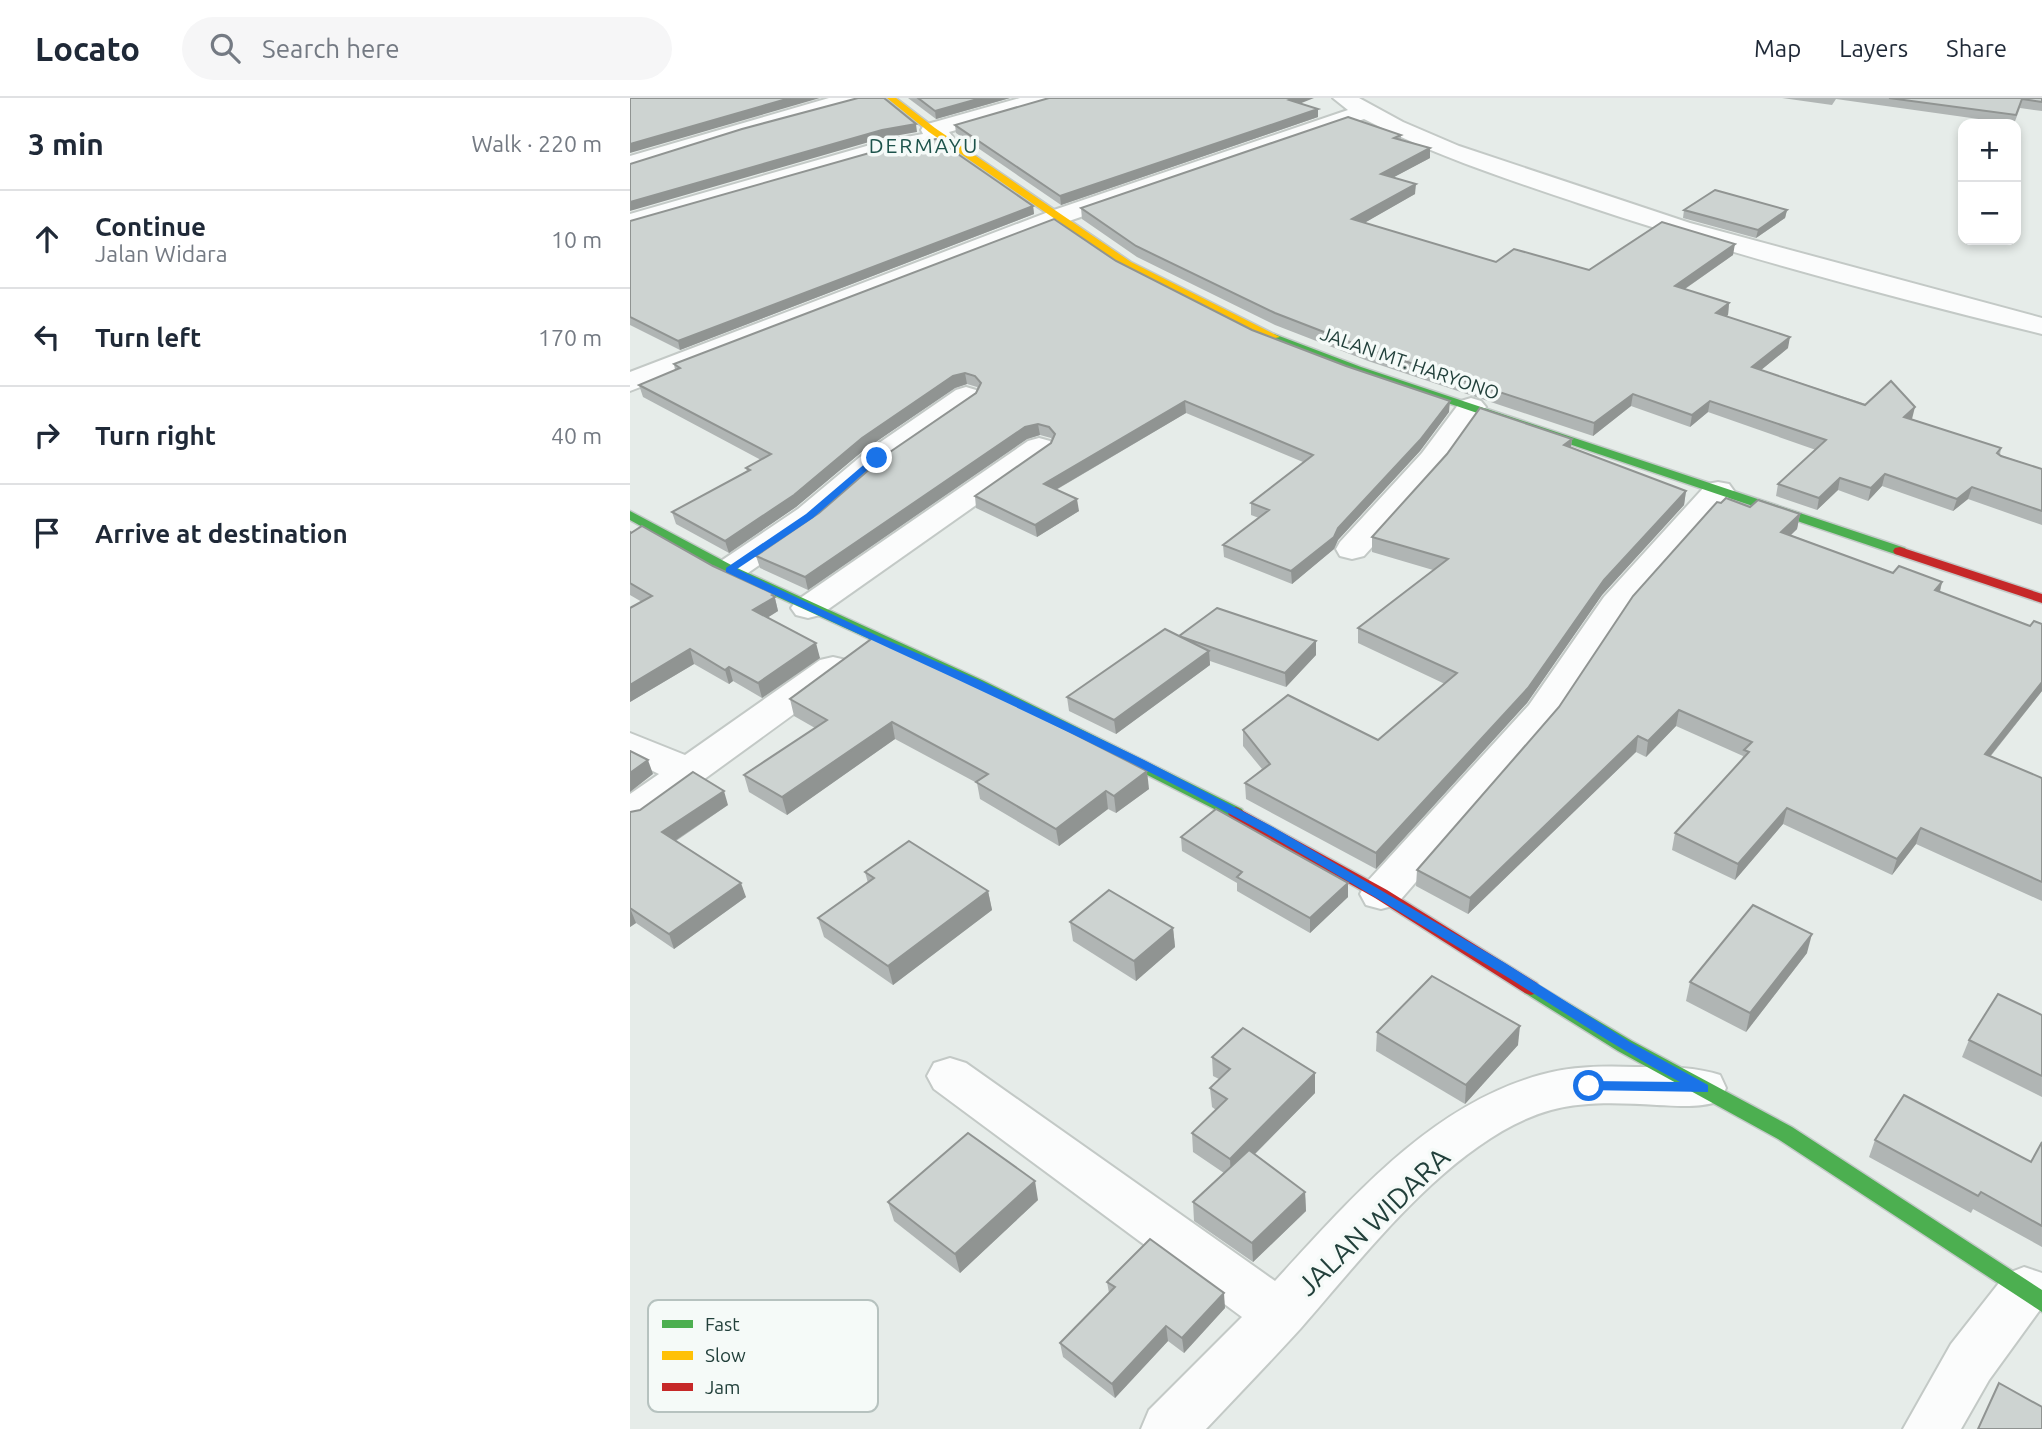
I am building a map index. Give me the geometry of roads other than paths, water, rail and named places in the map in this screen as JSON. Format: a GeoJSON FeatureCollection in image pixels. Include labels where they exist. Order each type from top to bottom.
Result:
{"type":"FeatureCollection","features":[{"type":"Feature","properties":{"kind":"main road","name":"JALAN MT. HARYONO"},"geometry":{"type":"LineString","coordinates":[[891,98],[937,133],[1054,211],[1127,264],[1264,333],[1357,369],[2042,599]]}},
{"type":"Feature","properties":{"kind":"main road"},"geometry":{"type":"LineString","coordinates":[[630,515],[730,570],[808,608],[977,683],[1269,830],[1381,894],[1625,1046],[1785,1133],[2033,1296]]}},
{"type":"Feature","properties":{"kind":"street"},"geometry":{"type":"LineString","coordinates":[[630,163],[718,135],[853,98]]}},
{"type":"Feature","properties":{"kind":"street"},"geometry":{"type":"LineString","coordinates":[[630,222],[937,133],[1043,98]]}},
{"type":"Feature","properties":{"kind":"street"},"geometry":{"type":"LineString","coordinates":[[630,362],[1354,105],[1476,160],[1674,228],[1871,283],[2042,326]]}},
{"type":"Feature","properties":{"kind":"street"},"geometry":{"type":"LineString","coordinates":[[630,382],[1054,211]]}},
{"type":"Feature","properties":{"kind":"street"},"geometry":{"type":"LineString","coordinates":[[730,570],[809,516],[877,458],[966,396]]}},
{"type":"Feature","properties":{"kind":"street"},"geometry":{"type":"LineString","coordinates":[[1352,549],[1433,460],[1471,407]]}},
{"type":"Feature","properties":{"kind":"street"},"geometry":{"type":"LineString","coordinates":[[808,608],[1040,447]]}},
{"type":"Feature","properties":{"kind":"street"},"geometry":{"type":"LineString","coordinates":[[1381,894],[1542,713],[1616,604],[1718,491]]}},
{"type":"Feature","properties":{"kind":"street"},"geometry":{"type":"LineString","coordinates":[[630,813],[874,638]]}},
{"type":"Feature","properties":{"kind":"street"},"geometry":{"type":"LineString","coordinates":[[630,745],[688,772]]}},
{"type":"Feature","properties":{"kind":"street"},"geometry":{"type":"LineString","coordinates":[[950,1076],[1279,1314]]}},
{"type":"Feature","properties":{"kind":"street","name":"JALAN WIDARA"},"geometry":{"type":"LineString","coordinates":[[1169,1429],[1358,1227],[1426,1161],[1486,1119],[1540,1094],[1589,1086],[1703,1088]]}},
{"type":"Feature","properties":{"kind":"street"},"geometry":{"type":"LineString","coordinates":[[1931,1429],[1970,1362],[2033,1296]]}},
{"type":"Feature","properties":{"kind":"district","name":"DERMAYU"},"geometry":{"type":"Point","coordinates":[924,145]}}]}
